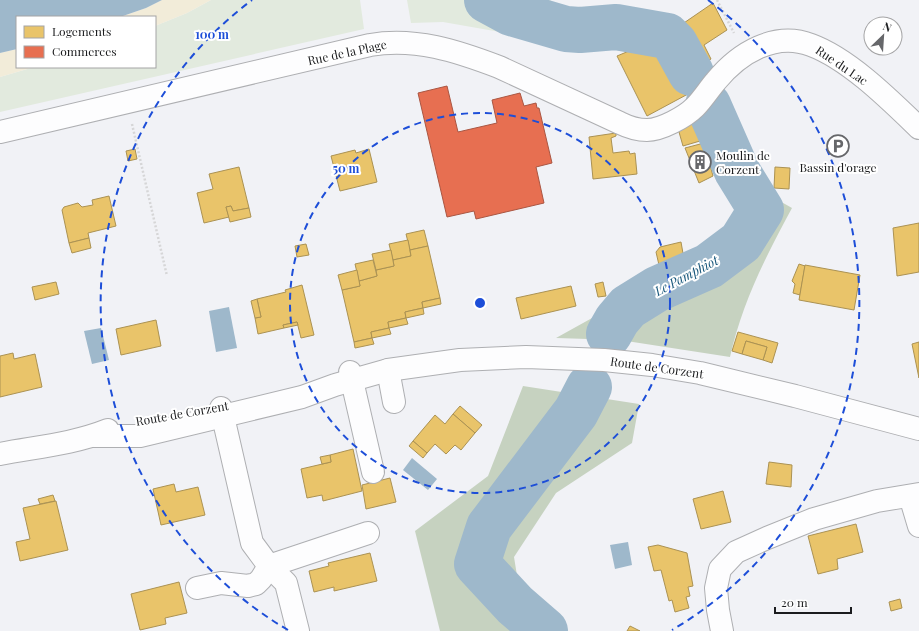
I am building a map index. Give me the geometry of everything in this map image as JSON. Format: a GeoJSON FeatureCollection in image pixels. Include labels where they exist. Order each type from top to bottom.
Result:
{"type":"FeatureCollection","features":[{"type":"Feature","properties":{"kind":"street","name":"Rue du Lac"},"geometry":{"type":"LineString","coordinates":[[701,101],[722,74],[745,54],[770,43],[791,41],[801,42],[815,47],[844,64],[884,95],[919,128]]}},
{"type":"Feature","properties":{"kind":"street","name":"Rue de la Plage"},"geometry":{"type":"LineString","coordinates":[[0,132],[362,47],[396,42],[440,48],[478,59],[634,128],[647,130],[662,126],[693,109],[701,101]]}},
{"type":"Feature","properties":{"kind":"street","name":"Route de Corzent"},"geometry":{"type":"LineString","coordinates":[[0,454],[40,448],[94,436],[124,424],[175,412],[208,410],[222,412],[243,399],[256,394],[332,375],[351,376],[435,362],[512,357],[557,357],[627,362],[700,373],[795,396],[919,429]]}},
{"type":"Feature","properties":{"kind":"street"},"geometry":{"type":"LineString","coordinates":[[388,370],[394,402]]}},
{"type":"Feature","properties":{"kind":"street"},"geometry":{"type":"LineString","coordinates":[[351,376],[374,472]]}},
{"type":"Feature","properties":{"kind":"street"},"geometry":{"type":"LineString","coordinates":[[222,412],[252,543],[269,566],[286,583],[298,631]]}},
{"type":"Feature","properties":{"kind":"street","name":"Route de Corzent"},"geometry":{"type":"LineString","coordinates":[[0,465],[40,448]]}},
{"type":"Feature","properties":{"kind":"street"},"geometry":{"type":"LineString","coordinates":[[722,631],[716,588],[720,569],[736,552],[814,519],[877,501],[915,495],[919,526]]}},
{"type":"Feature","properties":{"kind":"street"},"geometry":{"type":"LineString","coordinates":[[197,588],[221,583],[248,586],[256,584],[269,566],[368,533]]}},
{"type":"Feature","properties":{"kind":"path"},"geometry":{"type":"LineString","coordinates":[[717,0],[736,38]]}},
{"type":"Feature","properties":{"kind":"path"},"geometry":{"type":"LineString","coordinates":[[126,102],[167,276]]}},
{"type":"Feature","properties":{"kind":"shaded area"},"geometry":{"type":"Polygon","coordinates":[[[211,0],[360,0],[364,29],[0,112],[0,77],[31,68],[156,68],[156,26],[187,13],[211,0]]]}},
{"type":"Feature","properties":{"kind":"shaded area"},"geometry":{"type":"Polygon","coordinates":[[[407,0],[551,0],[534,38],[443,22],[411,23],[407,0]]]}},
{"type":"Feature","properties":{"kind":"green space"},"geometry":{"type":"Polygon","coordinates":[[[716,90],[762,191],[792,208],[764,262],[748,299],[730,357],[620,340],[556,338],[693,262],[740,220],[696,112],[716,90]]]}},
{"type":"Feature","properties":{"kind":"green space"},"geometry":{"type":"Polygon","coordinates":[[[523,386],[639,404],[632,443],[556,493],[514,557],[526,631],[440,631],[415,531],[488,476],[523,386]]]}},
{"type":"Feature","properties":{"kind":"sand"},"geometry":{"type":"Polygon","coordinates":[[[162,0],[211,0],[187,13],[156,26],[156,16],[123,16],[146,8],[162,0]]]}},
{"type":"Feature","properties":{"kind":"sand"},"geometry":{"type":"Polygon","coordinates":[[[16,49],[16,68],[31,68],[0,77],[0,53],[16,49]]]}},
{"type":"Feature","properties":{"kind":"water"},"geometry":{"type":"Polygon","coordinates":[[[0,0],[162,0],[146,8],[123,16],[16,16],[16,49],[0,53],[0,0]]]}},
{"type":"Feature","properties":{"kind":"water"},"geometry":{"type":"Polygon","coordinates":[[[229,307],[237,348],[216,352],[209,311],[229,307]]]}},
{"type":"Feature","properties":{"kind":"water"},"geometry":{"type":"Polygon","coordinates":[[[101,328],[109,360],[92,364],[84,331],[101,328]]]}},
{"type":"Feature","properties":{"kind":"water"},"geometry":{"type":"Polygon","coordinates":[[[412,458],[437,479],[428,490],[403,470],[412,458]]]}},
{"type":"Feature","properties":{"kind":"water"},"geometry":{"type":"Polygon","coordinates":[[[628,542],[632,565],[615,569],[610,545],[628,542]]]}},
{"type":"Feature","properties":{"kind":"building: Logements"},"geometry":{"type":"Polygon","coordinates":[[[713,3],[727,30],[704,45],[711,59],[698,67],[678,27],[713,3]]]}},
{"type":"Feature","properties":{"kind":"building: Logements"},"geometry":{"type":"Polygon","coordinates":[[[653,41],[673,62],[688,94],[647,116],[617,56],[653,41]]]}},
{"type":"Feature","properties":{"kind":"building: Logements"},"geometry":{"type":"Polygon","coordinates":[[[694,118],[700,141],[683,146],[677,125],[694,118]]]}},
{"type":"Feature","properties":{"kind":"building: Logements"},"geometry":{"type":"Polygon","coordinates":[[[616,133],[616,136],[611,138],[613,153],[629,151],[630,154],[635,153],[637,174],[593,179],[589,137],[616,133]]]}},
{"type":"Feature","properties":{"kind":"building: Logements","name":"Moulin de Corzent"},"geometry":{"type":"Polygon","coordinates":[[[704,143],[713,176],[699,183],[685,148],[704,143]]]}},
{"type":"Feature","properties":{"kind":"building: Logements"},"geometry":{"type":"Polygon","coordinates":[[[135,149],[137,159],[128,161],[126,151],[135,149]]]}},
{"type":"Feature","properties":{"kind":"building: Logements"},"geometry":{"type":"Polygon","coordinates":[[[369,149],[377,182],[340,191],[331,156],[355,150],[356,153],[369,149]]]}},
{"type":"Feature","properties":{"kind":"building: Logements"},"geometry":{"type":"Polygon","coordinates":[[[239,167],[249,208],[233,211],[231,206],[226,207],[229,217],[204,223],[197,193],[213,189],[209,174],[239,167]]]}},
{"type":"Feature","properties":{"kind":"building: Logements"},"geometry":{"type":"Polygon","coordinates":[[[775,167],[790,168],[789,189],[774,188],[775,167]]]}},
{"type":"Feature","properties":{"kind":"building: Logements"},"geometry":{"type":"Polygon","coordinates":[[[109,196],[116,226],[88,233],[89,238],[69,243],[62,210],[64,207],[78,203],[82,207],[93,205],[92,200],[109,196]]]}},
{"type":"Feature","properties":{"kind":"building: Logements"},"geometry":{"type":"Polygon","coordinates":[[[231,206],[233,211],[249,208],[251,217],[230,222],[226,207],[231,206]]]}},
{"type":"Feature","properties":{"kind":"building: Logements"},"geometry":{"type":"Polygon","coordinates":[[[919,223],[919,272],[897,276],[893,228],[919,223]]]}},
{"type":"Feature","properties":{"kind":"building: Logements"},"geometry":{"type":"Polygon","coordinates":[[[424,230],[428,246],[410,250],[406,234],[424,230]]]}},
{"type":"Feature","properties":{"kind":"building: Logements"},"geometry":{"type":"Polygon","coordinates":[[[89,238],[91,248],[72,253],[69,243],[89,238]]]}},
{"type":"Feature","properties":{"kind":"building: Logements"},"geometry":{"type":"Polygon","coordinates":[[[408,240],[411,256],[393,260],[389,244],[408,240]]]}},
{"type":"Feature","properties":{"kind":"building: Logements"},"geometry":{"type":"Polygon","coordinates":[[[681,242],[684,259],[659,265],[656,252],[660,247],[681,242]]]}},
{"type":"Feature","properties":{"kind":"building: Logements"},"geometry":{"type":"Polygon","coordinates":[[[306,244],[309,255],[297,257],[295,246],[306,244]]]}},
{"type":"Feature","properties":{"kind":"building: Logements"},"geometry":{"type":"Polygon","coordinates":[[[428,246],[440,298],[422,302],[423,308],[405,312],[406,318],[388,322],[389,328],[371,332],[372,338],[354,342],[342,290],[360,286],[359,281],[377,276],[376,270],[394,266],[393,260],[411,256],[410,250],[428,246]]]}},
{"type":"Feature","properties":{"kind":"building: Logements"},"geometry":{"type":"Polygon","coordinates":[[[391,250],[394,266],[376,270],[372,254],[391,250]]]}},
{"type":"Feature","properties":{"kind":"building: Logements"},"geometry":{"type":"Polygon","coordinates":[[[373,260],[377,276],[359,281],[355,264],[373,260]]]}},
{"type":"Feature","properties":{"kind":"building: Logements"},"geometry":{"type":"Polygon","coordinates":[[[799,264],[805,266],[800,295],[793,293],[795,284],[792,281],[799,264]]]}},
{"type":"Feature","properties":{"kind":"building: Logements"},"geometry":{"type":"Polygon","coordinates":[[[805,265],[860,275],[854,310],[799,300],[805,265]]]}},
{"type":"Feature","properties":{"kind":"building: Logements"},"geometry":{"type":"Polygon","coordinates":[[[357,270],[360,286],[342,290],[338,275],[357,270]]]}},
{"type":"Feature","properties":{"kind":"building: Logements"},"geometry":{"type":"Polygon","coordinates":[[[56,282],[59,294],[35,300],[32,287],[56,282]]]}},
{"type":"Feature","properties":{"kind":"building: Logements"},"geometry":{"type":"Polygon","coordinates":[[[603,282],[606,296],[598,297],[595,284],[603,282]]]}},
{"type":"Feature","properties":{"kind":"building: Logements"},"geometry":{"type":"Polygon","coordinates":[[[302,285],[314,335],[301,338],[297,322],[283,325],[284,328],[258,334],[255,318],[261,317],[257,299],[286,292],[285,290],[302,285]]]}},
{"type":"Feature","properties":{"kind":"building: Logements"},"geometry":{"type":"Polygon","coordinates":[[[571,286],[576,306],[521,319],[516,298],[571,286]]]}},
{"type":"Feature","properties":{"kind":"building: Logements"},"geometry":{"type":"Polygon","coordinates":[[[440,298],[441,304],[423,308],[422,302],[440,298]]]}},
{"type":"Feature","properties":{"kind":"building: Logements"},"geometry":{"type":"Polygon","coordinates":[[[257,299],[261,317],[255,318],[251,301],[257,299]]]}},
{"type":"Feature","properties":{"kind":"building: Logements"},"geometry":{"type":"Polygon","coordinates":[[[423,308],[424,314],[406,318],[405,312],[423,308]]]}},
{"type":"Feature","properties":{"kind":"building: Logements"},"geometry":{"type":"Polygon","coordinates":[[[406,318],[408,324],[389,328],[388,322],[406,318]]]}},
{"type":"Feature","properties":{"kind":"building: Logements"},"geometry":{"type":"Polygon","coordinates":[[[156,320],[161,346],[121,355],[116,329],[156,320]]]}},
{"type":"Feature","properties":{"kind":"building: Logements"},"geometry":{"type":"Polygon","coordinates":[[[297,322],[298,325],[284,328],[283,325],[297,322]]]}},
{"type":"Feature","properties":{"kind":"building: Logements"},"geometry":{"type":"Polygon","coordinates":[[[389,328],[391,334],[372,338],[371,332],[389,328]]]}},
{"type":"Feature","properties":{"kind":"building: Logements"},"geometry":{"type":"Polygon","coordinates":[[[738,332],[778,343],[772,363],[763,360],[767,347],[746,341],[742,354],[732,351],[738,332]]]}},
{"type":"Feature","properties":{"kind":"building: Logements"},"geometry":{"type":"Polygon","coordinates":[[[372,338],[374,344],[355,348],[354,342],[372,338]]]}},
{"type":"Feature","properties":{"kind":"building: Logements"},"geometry":{"type":"Polygon","coordinates":[[[746,341],[767,347],[763,360],[742,354],[746,341]]]}},
{"type":"Feature","properties":{"kind":"building: Logements"},"geometry":{"type":"Polygon","coordinates":[[[919,342],[919,378],[912,344],[919,342]]]}},
{"type":"Feature","properties":{"kind":"building: Logements"},"geometry":{"type":"Polygon","coordinates":[[[13,353],[14,359],[35,354],[42,387],[0,397],[0,356],[13,353]]]}},
{"type":"Feature","properties":{"kind":"building: Logements"},"geometry":{"type":"Polygon","coordinates":[[[460,406],[482,425],[475,433],[453,414],[460,406]]]}},
{"type":"Feature","properties":{"kind":"building: Logements"},"geometry":{"type":"Polygon","coordinates":[[[453,414],[475,433],[461,450],[455,445],[446,454],[435,444],[427,453],[413,441],[435,415],[445,424],[453,414]]]}},
{"type":"Feature","properties":{"kind":"building: Logements"},"geometry":{"type":"Polygon","coordinates":[[[413,441],[427,453],[423,458],[409,446],[413,441]]]}},
{"type":"Feature","properties":{"kind":"building: Logements"},"geometry":{"type":"Polygon","coordinates":[[[353,449],[362,491],[323,501],[322,495],[307,498],[301,469],[331,462],[330,455],[353,449]]]}},
{"type":"Feature","properties":{"kind":"building: Logements"},"geometry":{"type":"Polygon","coordinates":[[[330,455],[331,462],[322,464],[320,457],[330,455]]]}},
{"type":"Feature","properties":{"kind":"building: Logements"},"geometry":{"type":"Polygon","coordinates":[[[769,462],[792,465],[791,487],[766,484],[769,462]]]}},
{"type":"Feature","properties":{"kind":"building: Logements"},"geometry":{"type":"Polygon","coordinates":[[[390,478],[396,502],[366,509],[362,485],[390,478]]]}},
{"type":"Feature","properties":{"kind":"building: Logements"},"geometry":{"type":"Polygon","coordinates":[[[174,484],[176,492],[198,487],[205,515],[161,525],[153,489],[174,484]]]}},
{"type":"Feature","properties":{"kind":"building: Logements"},"geometry":{"type":"Polygon","coordinates":[[[723,491],[731,522],[701,529],[693,499],[723,491]]]}},
{"type":"Feature","properties":{"kind":"building: Logements"},"geometry":{"type":"Polygon","coordinates":[[[53,495],[55,501],[40,504],[38,499],[53,495]]]}},
{"type":"Feature","properties":{"kind":"building: Logements"},"geometry":{"type":"Polygon","coordinates":[[[56,501],[68,550],[20,561],[16,542],[30,539],[23,508],[56,501]]]}},
{"type":"Feature","properties":{"kind":"building: Logements"},"geometry":{"type":"Polygon","coordinates":[[[856,524],[863,552],[837,559],[838,569],[818,574],[808,536],[856,524]]]}},
{"type":"Feature","properties":{"kind":"building: Logements"},"geometry":{"type":"Polygon","coordinates":[[[658,545],[687,553],[693,586],[688,587],[690,596],[686,597],[689,608],[675,612],[672,600],[669,601],[661,570],[654,571],[648,547],[658,545]]]}},
{"type":"Feature","properties":{"kind":"building: Logements"},"geometry":{"type":"Polygon","coordinates":[[[370,553],[377,581],[334,591],[334,587],[314,592],[309,571],[329,566],[328,563],[370,553]]]}},
{"type":"Feature","properties":{"kind":"building: Logements"},"geometry":{"type":"Polygon","coordinates":[[[179,582],[187,613],[165,618],[166,624],[140,630],[131,594],[179,582]]]}},
{"type":"Feature","properties":{"kind":"building: Logements"},"geometry":{"type":"Polygon","coordinates":[[[900,599],[902,608],[891,611],[889,602],[900,599]]]}},
{"type":"Feature","properties":{"kind":"building: Logements"},"geometry":{"type":"Polygon","coordinates":[[[630,626],[640,631],[627,631],[630,626]]]}},
{"type":"Feature","properties":{"kind":"building: Commerces"},"geometry":{"type":"Polygon","coordinates":[[[447,86],[458,132],[497,123],[492,100],[520,93],[524,106],[536,103],[537,108],[539,108],[552,163],[536,167],[544,203],[476,219],[474,211],[447,217],[418,93],[447,86]]]}},
{"type":"Feature","properties":{"kind":"waterway","name":"Le Pamphiot"},"geometry":{"type":"LineString","coordinates":[[487,0],[511,13],[566,29],[580,30],[616,27],[667,36],[675,44],[691,73]]}},
{"type":"Feature","properties":{"kind":"waterway","name":"Le Pamphiot"},"geometry":{"type":"LineString","coordinates":[[609,334],[617,320],[628,307],[657,289],[709,266],[741,242],[761,210],[737,171],[708,105]]}},
{"type":"Feature","properties":{"kind":"waterway","name":"Le Pamphiot"},"geometry":{"type":"LineString","coordinates":[[545,631],[515,605],[477,564],[489,527],[576,412],[589,387]]}},
{"type":"Feature","properties":{"kind":"place","name":"Bassin d'orage"},"geometry":{"type":"Point","coordinates":[838,146]}},
{"type":"Feature","properties":{"kind":"place","name":"Moulin de Corzent"},"geometry":{"type":"Point","coordinates":[700,162]}}]}
